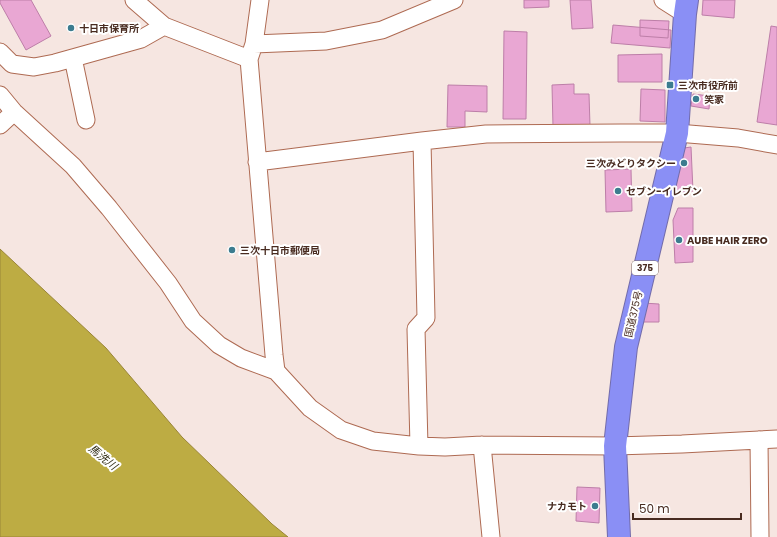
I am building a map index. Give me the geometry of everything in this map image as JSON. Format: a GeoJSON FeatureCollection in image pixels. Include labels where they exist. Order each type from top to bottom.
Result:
{"type":"FeatureCollection","features":[{"type":"Feature","properties":{"kind":"highway","name":"国道375号"},"geometry":{"type":"LineString","coordinates":[[619,537],[615,446],[626,347],[677,133],[686,7]]}},
{"type":"Feature","properties":{"kind":"street"},"geometry":{"type":"LineString","coordinates":[[134,0],[164,26],[252,52],[326,41],[382,30],[454,0]]}},
{"type":"Feature","properties":{"kind":"street"},"geometry":{"type":"LineString","coordinates":[[260,0],[252,52],[258,162],[276,371]]}},
{"type":"Feature","properties":{"kind":"street"},"geometry":{"type":"LineString","coordinates":[[663,0],[686,7]]}},
{"type":"Feature","properties":{"kind":"street"},"geometry":{"type":"LineString","coordinates":[[0,52],[12,64],[34,67],[55,63],[141,39],[164,26]]}},
{"type":"Feature","properties":{"kind":"street"},"geometry":{"type":"LineString","coordinates":[[73,58],[86,120]]}},
{"type":"Feature","properties":{"kind":"street"},"geometry":{"type":"LineString","coordinates":[[0,95],[14,112],[73,166],[104,202],[168,284],[193,321],[219,345],[241,358],[276,371],[310,408],[341,430],[373,441],[444,448],[482,445],[615,446],[777,439]]}},
{"type":"Feature","properties":{"kind":"street"},"geometry":{"type":"LineString","coordinates":[[0,125],[14,112]]}},
{"type":"Feature","properties":{"kind":"street"},"geometry":{"type":"LineString","coordinates":[[258,162],[486,134],[677,133],[738,138],[777,145]]}},
{"type":"Feature","properties":{"kind":"street"},"geometry":{"type":"LineString","coordinates":[[419,446],[416,329],[426,318],[422,141]]}},
{"type":"Feature","properties":{"kind":"street"},"geometry":{"type":"LineString","coordinates":[[759,440],[760,537]]}},
{"type":"Feature","properties":{"kind":"street"},"geometry":{"type":"LineString","coordinates":[[482,445],[491,537]]}},
{"type":"Feature","properties":{"kind":"water","name":"馬洗川"},"geometry":{"type":"Polygon","coordinates":[[[0,249],[106,348],[182,437],[272,524],[288,537],[0,537],[0,249]]]}},
{"type":"Feature","properties":{"kind":"building"},"geometry":{"type":"Polygon","coordinates":[[[0,0],[31,0],[51,36],[26,50],[0,3],[0,0]]]}},
{"type":"Feature","properties":{"kind":"building"},"geometry":{"type":"Polygon","coordinates":[[[524,0],[549,0],[549,7],[524,8],[524,0]]]}},
{"type":"Feature","properties":{"kind":"building"},"geometry":{"type":"Polygon","coordinates":[[[570,0],[591,0],[593,28],[572,29],[570,0]]]}},
{"type":"Feature","properties":{"kind":"building"},"geometry":{"type":"Polygon","coordinates":[[[703,0],[735,0],[734,18],[702,15],[703,0]]]}},
{"type":"Feature","properties":{"kind":"building"},"geometry":{"type":"Polygon","coordinates":[[[640,20],[669,21],[668,38],[640,36],[640,20]]]}},
{"type":"Feature","properties":{"kind":"building"},"geometry":{"type":"Polygon","coordinates":[[[613,25],[671,30],[670,48],[611,43],[613,25]]]}},
{"type":"Feature","properties":{"kind":"building"},"geometry":{"type":"Polygon","coordinates":[[[771,26],[777,27],[777,125],[757,122],[771,26]]]}},
{"type":"Feature","properties":{"kind":"building"},"geometry":{"type":"Polygon","coordinates":[[[504,31],[527,32],[526,119],[503,119],[504,31]]]}},
{"type":"Feature","properties":{"kind":"building"},"geometry":{"type":"Polygon","coordinates":[[[662,54],[662,82],[618,82],[618,55],[662,54]]]}},
{"type":"Feature","properties":{"kind":"building"},"geometry":{"type":"Polygon","coordinates":[[[574,84],[574,94],[589,94],[590,126],[553,127],[552,85],[574,84]]]}},
{"type":"Feature","properties":{"kind":"building"},"geometry":{"type":"Polygon","coordinates":[[[448,85],[487,86],[487,112],[465,111],[465,127],[447,127],[448,85]]]}},
{"type":"Feature","properties":{"kind":"building"},"geometry":{"type":"Polygon","coordinates":[[[641,89],[665,90],[665,122],[640,121],[641,89]]]}},
{"type":"Feature","properties":{"kind":"building"},"geometry":{"type":"Polygon","coordinates":[[[693,94],[710,96],[709,109],[691,106],[693,94]]]}},
{"type":"Feature","properties":{"kind":"building"},"geometry":{"type":"Polygon","coordinates":[[[691,147],[693,191],[673,193],[684,148],[691,147]]]}},
{"type":"Feature","properties":{"kind":"building"},"geometry":{"type":"Polygon","coordinates":[[[631,169],[632,211],[606,212],[605,170],[631,169]]]}},
{"type":"Feature","properties":{"kind":"building"},"geometry":{"type":"Polygon","coordinates":[[[678,208],[693,208],[693,262],[675,263],[673,220],[678,208]]]}},
{"type":"Feature","properties":{"kind":"building"},"geometry":{"type":"Polygon","coordinates":[[[643,303],[659,304],[659,322],[640,322],[643,303]]]}},
{"type":"Feature","properties":{"kind":"building"},"geometry":{"type":"Polygon","coordinates":[[[577,487],[600,488],[599,523],[576,521],[577,487]]]}},
{"type":"Feature","properties":{"kind":"place","name":"十日市保育所"},"geometry":{"type":"Point","coordinates":[71,28]}},
{"type":"Feature","properties":{"kind":"place","name":"三次市役所前"},"geometry":{"type":"Point","coordinates":[670,85]}},
{"type":"Feature","properties":{"kind":"place","name":"笑家"},"geometry":{"type":"Point","coordinates":[696,99]}},
{"type":"Feature","properties":{"kind":"place","name":"三次みどりタクシー"},"geometry":{"type":"Point","coordinates":[684,163]}},
{"type":"Feature","properties":{"kind":"place","name":"セブン-イレブン"},"geometry":{"type":"Point","coordinates":[618,191]}},
{"type":"Feature","properties":{"kind":"place","name":"AUBE HAIR ZERO"},"geometry":{"type":"Point","coordinates":[679,240]}},
{"type":"Feature","properties":{"kind":"place","name":"三次十日市郵便局"},"geometry":{"type":"Point","coordinates":[232,250]}},
{"type":"Feature","properties":{"kind":"place","name":"ナカモト"},"geometry":{"type":"Point","coordinates":[595,506]}}]}
